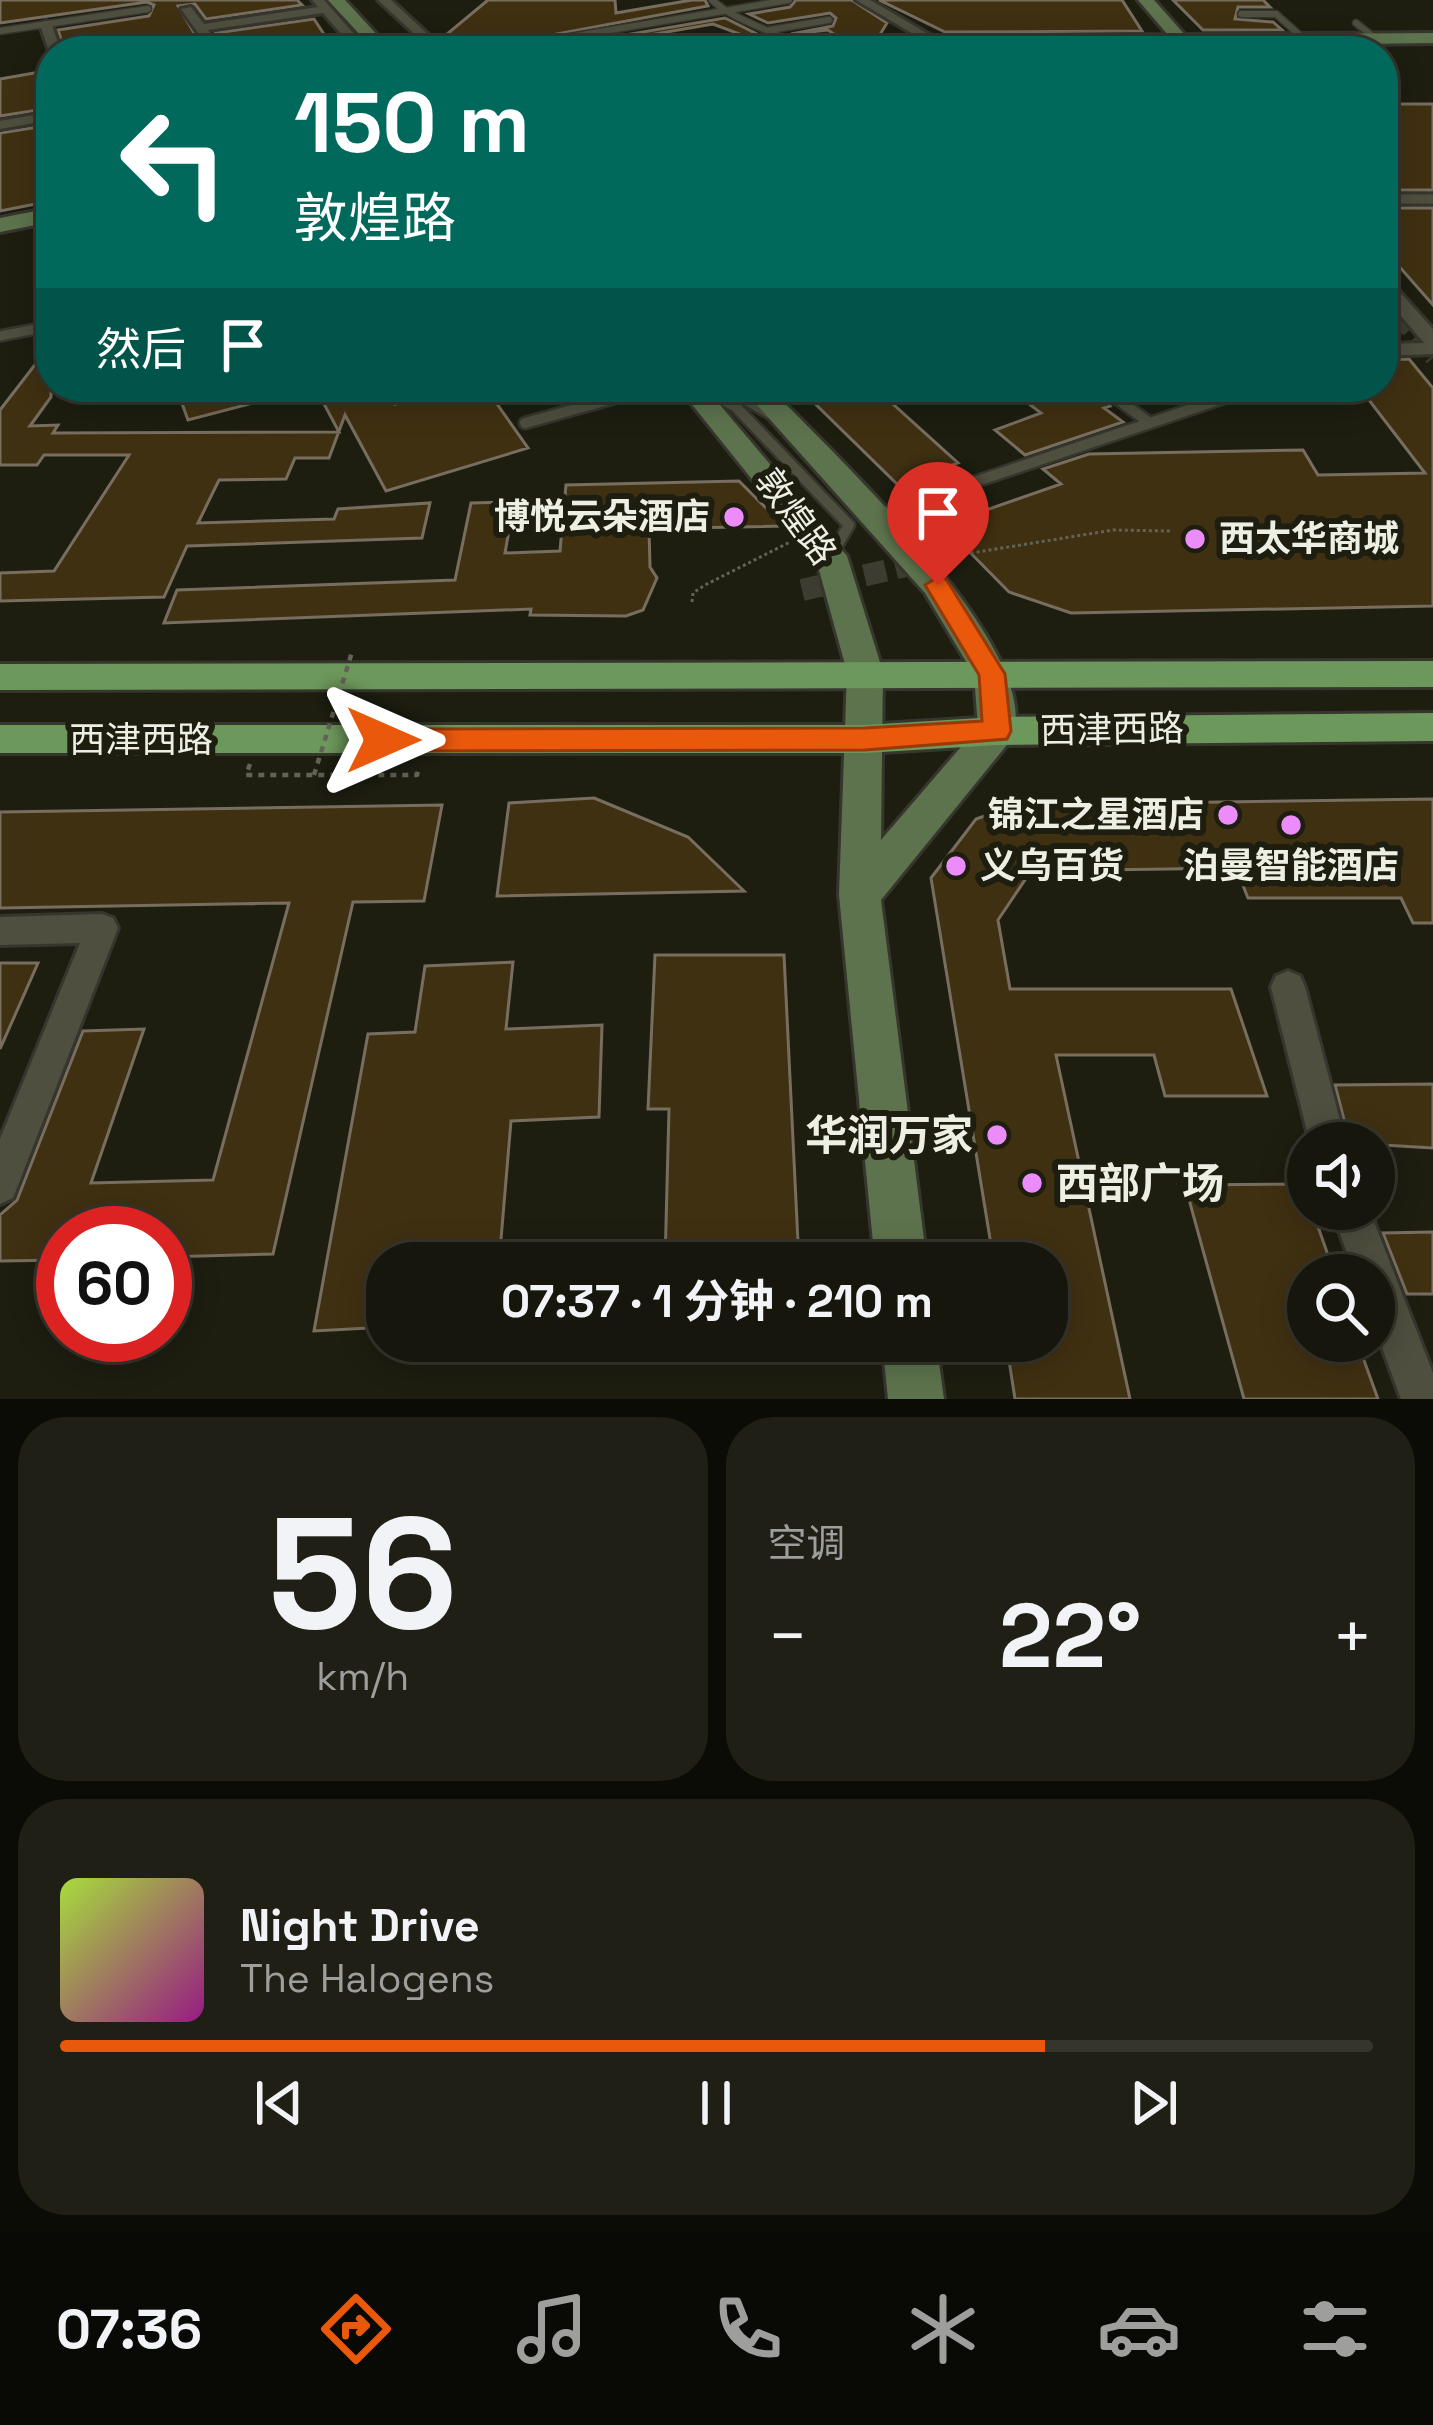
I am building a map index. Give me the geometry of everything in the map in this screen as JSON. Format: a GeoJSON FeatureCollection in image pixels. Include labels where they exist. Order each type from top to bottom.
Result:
{"type":"FeatureCollection","features":[{"type":"Feature","properties":{"kind":"main road","name":"西津西路"},"geometry":{"type":"LineString","coordinates":[[0,677],[1433,674]]}},
{"type":"Feature","properties":{"kind":"main road","name":"西津西路"},"geometry":{"type":"LineString","coordinates":[[0,740],[865,739],[997,731],[1433,728]]}},
{"type":"Feature","properties":{"kind":"street"},"geometry":{"type":"LineString","coordinates":[[365,0],[398,36]]}},
{"type":"Feature","properties":{"kind":"street"},"geometry":{"type":"LineString","coordinates":[[384,0],[424,36]]}},
{"type":"Feature","properties":{"kind":"street"},"geometry":{"type":"LineString","coordinates":[[862,0],[927,36]]}},
{"type":"Feature","properties":{"kind":"street"},"geometry":{"type":"LineString","coordinates":[[1146,0],[1176,36]]}},
{"type":"Feature","properties":{"kind":"street"},"geometry":{"type":"LineString","coordinates":[[200,28],[327,3],[356,36]]}},
{"type":"Feature","properties":{"kind":"street"},"geometry":{"type":"LineString","coordinates":[[187,9],[206,36]]}},
{"type":"Feature","properties":{"kind":"street"},"geometry":{"type":"LineString","coordinates":[[46,25],[50,36]]}},
{"type":"Feature","properties":{"kind":"street"},"geometry":{"type":"LineString","coordinates":[[1398,38],[1433,38]]}},
{"type":"Feature","properties":{"kind":"street"},"geometry":{"type":"LineString","coordinates":[[0,125],[36,119]]}},
{"type":"Feature","properties":{"kind":"street"},"geometry":{"type":"LineString","coordinates":[[0,225],[36,218]]}},
{"type":"Feature","properties":{"kind":"street"},"geometry":{"type":"LineString","coordinates":[[1398,302],[1433,344]]}},
{"type":"Feature","properties":{"kind":"street"},"geometry":{"type":"LineString","coordinates":[[1398,348],[1433,344]]}},
{"type":"Feature","properties":{"kind":"street","name":"敦煌路"},"geometry":{"type":"LineString","coordinates":[[706,402],[831,556],[865,672],[860,895],[899,1242]]}},
{"type":"Feature","properties":{"kind":"street","name":"敦煌路"},"geometry":{"type":"LineString","coordinates":[[769,402],[938,585],[992,674],[997,731]]}},
{"type":"Feature","properties":{"kind":"street"},"geometry":{"type":"LineString","coordinates":[[860,895],[997,731]]}},
{"type":"Feature","properties":{"kind":"street"},"geometry":{"type":"LineString","coordinates":[[0,931],[102,928],[0,1185]]}},
{"type":"Feature","properties":{"kind":"street"},"geometry":{"type":"LineString","coordinates":[[1288,987],[1323,1122]]}},
{"type":"Feature","properties":{"kind":"street"},"geometry":{"type":"LineString","coordinates":[[1358,1230],[1422,1399]]}},
{"type":"Feature","properties":{"kind":"street"},"geometry":{"type":"LineString","coordinates":[[912,1362],[916,1399]]}},
{"type":"Feature","properties":{"kind":"lane"},"geometry":{"type":"LineString","coordinates":[[712,0],[722,10],[779,36]]}},
{"type":"Feature","properties":{"kind":"lane"},"geometry":{"type":"LineString","coordinates":[[572,36],[789,0]]}},
{"type":"Feature","properties":{"kind":"lane"},"geometry":{"type":"LineString","coordinates":[[0,31],[148,9]]}},
{"type":"Feature","properties":{"kind":"lane"},"geometry":{"type":"LineString","coordinates":[[1241,14],[1276,14],[1303,36]]}},
{"type":"Feature","properties":{"kind":"lane"},"geometry":{"type":"LineString","coordinates":[[770,30],[829,20]]}},
{"type":"Feature","properties":{"kind":"lane"},"geometry":{"type":"LineString","coordinates":[[1356,23],[1372,36]]}},
{"type":"Feature","properties":{"kind":"lane"},"geometry":{"type":"LineString","coordinates":[[1398,199],[1433,199]]}},
{"type":"Feature","properties":{"kind":"lane"},"geometry":{"type":"LineString","coordinates":[[0,337],[36,329]]}},
{"type":"Feature","properties":{"kind":"lane"},"geometry":{"type":"LineString","coordinates":[[525,423],[601,402]]}},
{"type":"Feature","properties":{"kind":"lane"},"geometry":{"type":"LineString","coordinates":[[726,402],[849,525],[831,556]]}},
{"type":"Feature","properties":{"kind":"lane"},"geometry":{"type":"LineString","coordinates":[[751,402],[788,422]]}},
{"type":"Feature","properties":{"kind":"lane"},"geometry":{"type":"LineString","coordinates":[[1121,402],[1150,423]]}},
{"type":"Feature","properties":{"kind":"lane"},"geometry":{"type":"LineString","coordinates":[[875,515],[1212,402]]}},
{"type":"Feature","properties":{"kind":"path"},"geometry":{"type":"LineString","coordinates":[[692,602],[693,593],[720,574],[759,565],[809,528]]}},
{"type":"Feature","properties":{"kind":"path"},"geometry":{"type":"LineString","coordinates":[[936,559],[1113,530],[1170,531]]}},
{"type":"Feature","properties":{"kind":"path"},"geometry":{"type":"LineString","coordinates":[[314,776],[352,652]]}},
{"type":"Feature","properties":{"kind":"path"},"geometry":{"type":"LineString","coordinates":[[246,776],[417,775]]}},
{"type":"Feature","properties":{"kind":"building"},"geometry":{"type":"Polygon","coordinates":[[[0,0],[297,0],[302,5],[206,19],[195,4],[178,6],[196,36],[60,36],[58,30],[149,16],[154,5],[147,2],[0,23],[0,0]]]}},
{"type":"Feature","properties":{"kind":"building"},"geometry":{"type":"Polygon","coordinates":[[[488,0],[615,0],[616,13],[692,0],[705,0],[708,6],[546,36],[447,34],[488,0]]]}},
{"type":"Feature","properties":{"kind":"building"},"geometry":{"type":"Polygon","coordinates":[[[796,0],[852,0],[887,23],[879,36],[837,36],[828,30],[791,34],[833,26],[836,18],[830,13],[768,23],[749,14],[790,7],[796,0]]]}},
{"type":"Feature","properties":{"kind":"building"},"geometry":{"type":"Polygon","coordinates":[[[879,0],[1122,0],[1142,31],[945,32],[879,0]]]}},
{"type":"Feature","properties":{"kind":"building"},"geometry":{"type":"Polygon","coordinates":[[[1173,0],[1263,0],[1270,7],[1238,7],[1235,19],[1273,22],[1282,30],[1203,30],[1173,0]]]}},
{"type":"Feature","properties":{"kind":"building"},"geometry":{"type":"Polygon","coordinates":[[[725,18],[761,36],[745,36],[713,24],[619,36],[725,18]]]}},
{"type":"Feature","properties":{"kind":"building"},"geometry":{"type":"Polygon","coordinates":[[[314,19],[325,36],[218,36],[314,19]]]}},
{"type":"Feature","properties":{"kind":"building"},"geometry":{"type":"Polygon","coordinates":[[[36,73],[36,110],[0,116],[0,79],[36,73]]]}},
{"type":"Feature","properties":{"kind":"building"},"geometry":{"type":"Polygon","coordinates":[[[1398,104],[1433,104],[1433,190],[1398,190],[1398,104]]]}},
{"type":"Feature","properties":{"kind":"building"},"geometry":{"type":"Polygon","coordinates":[[[36,127],[36,204],[0,211],[0,133],[36,127]]]}},
{"type":"Feature","properties":{"kind":"building"},"geometry":{"type":"Polygon","coordinates":[[[1398,208],[1433,208],[1433,305],[1398,265],[1398,208]]]}},
{"type":"Feature","properties":{"kind":"building","name":"西太华商城"},"geometry":{"type":"Polygon","coordinates":[[[1398,359],[1409,359],[1433,388],[1433,606],[1071,613],[1009,592],[943,525],[1061,484],[1043,469],[1089,454],[1303,450],[1318,475],[1425,473],[1371,402],[1398,402],[1398,359]]]}},
{"type":"Feature","properties":{"kind":"building"},"geometry":{"type":"Polygon","coordinates":[[[36,363],[36,402],[47,402],[30,426],[58,425],[53,433],[339,432],[329,458],[295,458],[286,479],[219,480],[198,523],[334,519],[338,509],[430,503],[422,538],[187,546],[164,597],[0,601],[0,573],[54,571],[129,455],[44,455],[37,465],[0,465],[0,410],[36,363]]]}},
{"type":"Feature","properties":{"kind":"building"},"geometry":{"type":"Polygon","coordinates":[[[181,402],[257,402],[188,420],[181,402]]]}},
{"type":"Feature","properties":{"kind":"building"},"geometry":{"type":"Polygon","coordinates":[[[323,402],[496,402],[528,448],[386,491],[345,415],[339,432],[323,402]]]}},
{"type":"Feature","properties":{"kind":"building"},"geometry":{"type":"Polygon","coordinates":[[[813,402],[891,402],[958,463],[897,484],[813,402]]]}},
{"type":"Feature","properties":{"kind":"building"},"geometry":{"type":"Polygon","coordinates":[[[1027,402],[1106,402],[1110,406],[1104,408],[1123,422],[1025,455],[995,430],[1041,413],[1027,402]]]}},
{"type":"Feature","properties":{"kind":"building"},"geometry":{"type":"Polygon","coordinates":[[[739,481],[784,526],[685,528],[685,514],[679,528],[649,529],[650,567],[657,578],[643,610],[626,616],[530,615],[531,609],[164,623],[177,590],[455,580],[471,503],[514,502],[505,553],[560,551],[566,485],[739,481]]]}},
{"type":"Feature","properties":{"kind":"building"},"geometry":{"type":"Polygon","coordinates":[[[594,798],[688,837],[744,891],[497,896],[509,803],[594,798]]]}},
{"type":"Feature","properties":{"kind":"building"},"geometry":{"type":"Polygon","coordinates":[[[1433,799],[1433,923],[1413,923],[1401,898],[1248,898],[1236,868],[1031,871],[998,920],[1010,989],[1231,989],[1267,1096],[1165,1096],[1154,1055],[1056,1055],[1130,1399],[1015,1399],[1009,1362],[1068,1362],[1068,1242],[991,1242],[931,878],[976,819],[1015,805],[1433,799]]]}},
{"type":"Feature","properties":{"kind":"building"},"geometry":{"type":"Polygon","coordinates":[[[442,805],[424,901],[353,902],[273,1254],[192,1256],[192,1206],[36,1206],[36,1260],[0,1261],[0,1215],[17,1200],[83,1031],[144,1029],[91,1183],[213,1180],[289,903],[0,908],[0,812],[442,805]]]}},
{"type":"Feature","properties":{"kind":"building"},"geometry":{"type":"Polygon","coordinates":[[[655,955],[784,955],[798,1242],[666,1242],[669,1109],[648,1109],[655,955]]]}},
{"type":"Feature","properties":{"kind":"building"},"geometry":{"type":"Polygon","coordinates":[[[513,962],[506,1029],[602,1025],[599,1117],[511,1121],[501,1242],[366,1242],[366,1328],[314,1331],[368,1034],[415,1032],[425,966],[513,962]]]}},
{"type":"Feature","properties":{"kind":"building"},"geometry":{"type":"Polygon","coordinates":[[[0,963],[38,963],[0,1049],[0,963]]]}},
{"type":"Feature","properties":{"kind":"building"},"geometry":{"type":"Polygon","coordinates":[[[1433,1084],[1433,1148],[1395,1146],[1395,1122],[1345,1122],[1335,1085],[1433,1084]]]}},
{"type":"Feature","properties":{"kind":"building"},"geometry":{"type":"Polygon","coordinates":[[[1287,1184],[1287,1230],[1319,1230],[1328,1254],[1287,1254],[1287,1362],[1365,1362],[1378,1399],[1244,1399],[1185,1185],[1287,1184]]]}},
{"type":"Feature","properties":{"kind":"building"},"geometry":{"type":"Polygon","coordinates":[[[1433,1232],[1433,1294],[1407,1294],[1383,1233],[1433,1232]]]}},
{"type":"Feature","properties":{"kind":"tunnel"},"geometry":{"type":"LineString","coordinates":[[1398,317],[1433,358]]}},
{"type":"Feature","properties":{"kind":"tunnel"},"geometry":{"type":"LineString","coordinates":[[802,590],[936,559]]}},
{"type":"Feature","properties":{"kind":"place","name":"博悦云朵酒店"},"geometry":{"type":"Point","coordinates":[734,517]}},
{"type":"Feature","properties":{"kind":"place","name":"西太华商城"},"geometry":{"type":"Point","coordinates":[1195,539]}},
{"type":"Feature","properties":{"kind":"place","name":"锦江之星酒店"},"geometry":{"type":"Point","coordinates":[1228,815]}},
{"type":"Feature","properties":{"kind":"place","name":"泊曼智能酒店"},"geometry":{"type":"Point","coordinates":[1291,825]}},
{"type":"Feature","properties":{"kind":"place","name":"义乌百货"},"geometry":{"type":"Point","coordinates":[956,866]}},
{"type":"Feature","properties":{"kind":"place","name":"华润万家"},"geometry":{"type":"Point","coordinates":[997,1135]}},
{"type":"Feature","properties":{"kind":"place","name":"西部广场"},"geometry":{"type":"Point","coordinates":[1032,1183]}},
{"type":"Feature","properties":{"kind":"route"},"geometry":{"type":"LineString","coordinates":[[383,740],[865,739],[997,731],[992,674],[938,585]]}}]}
